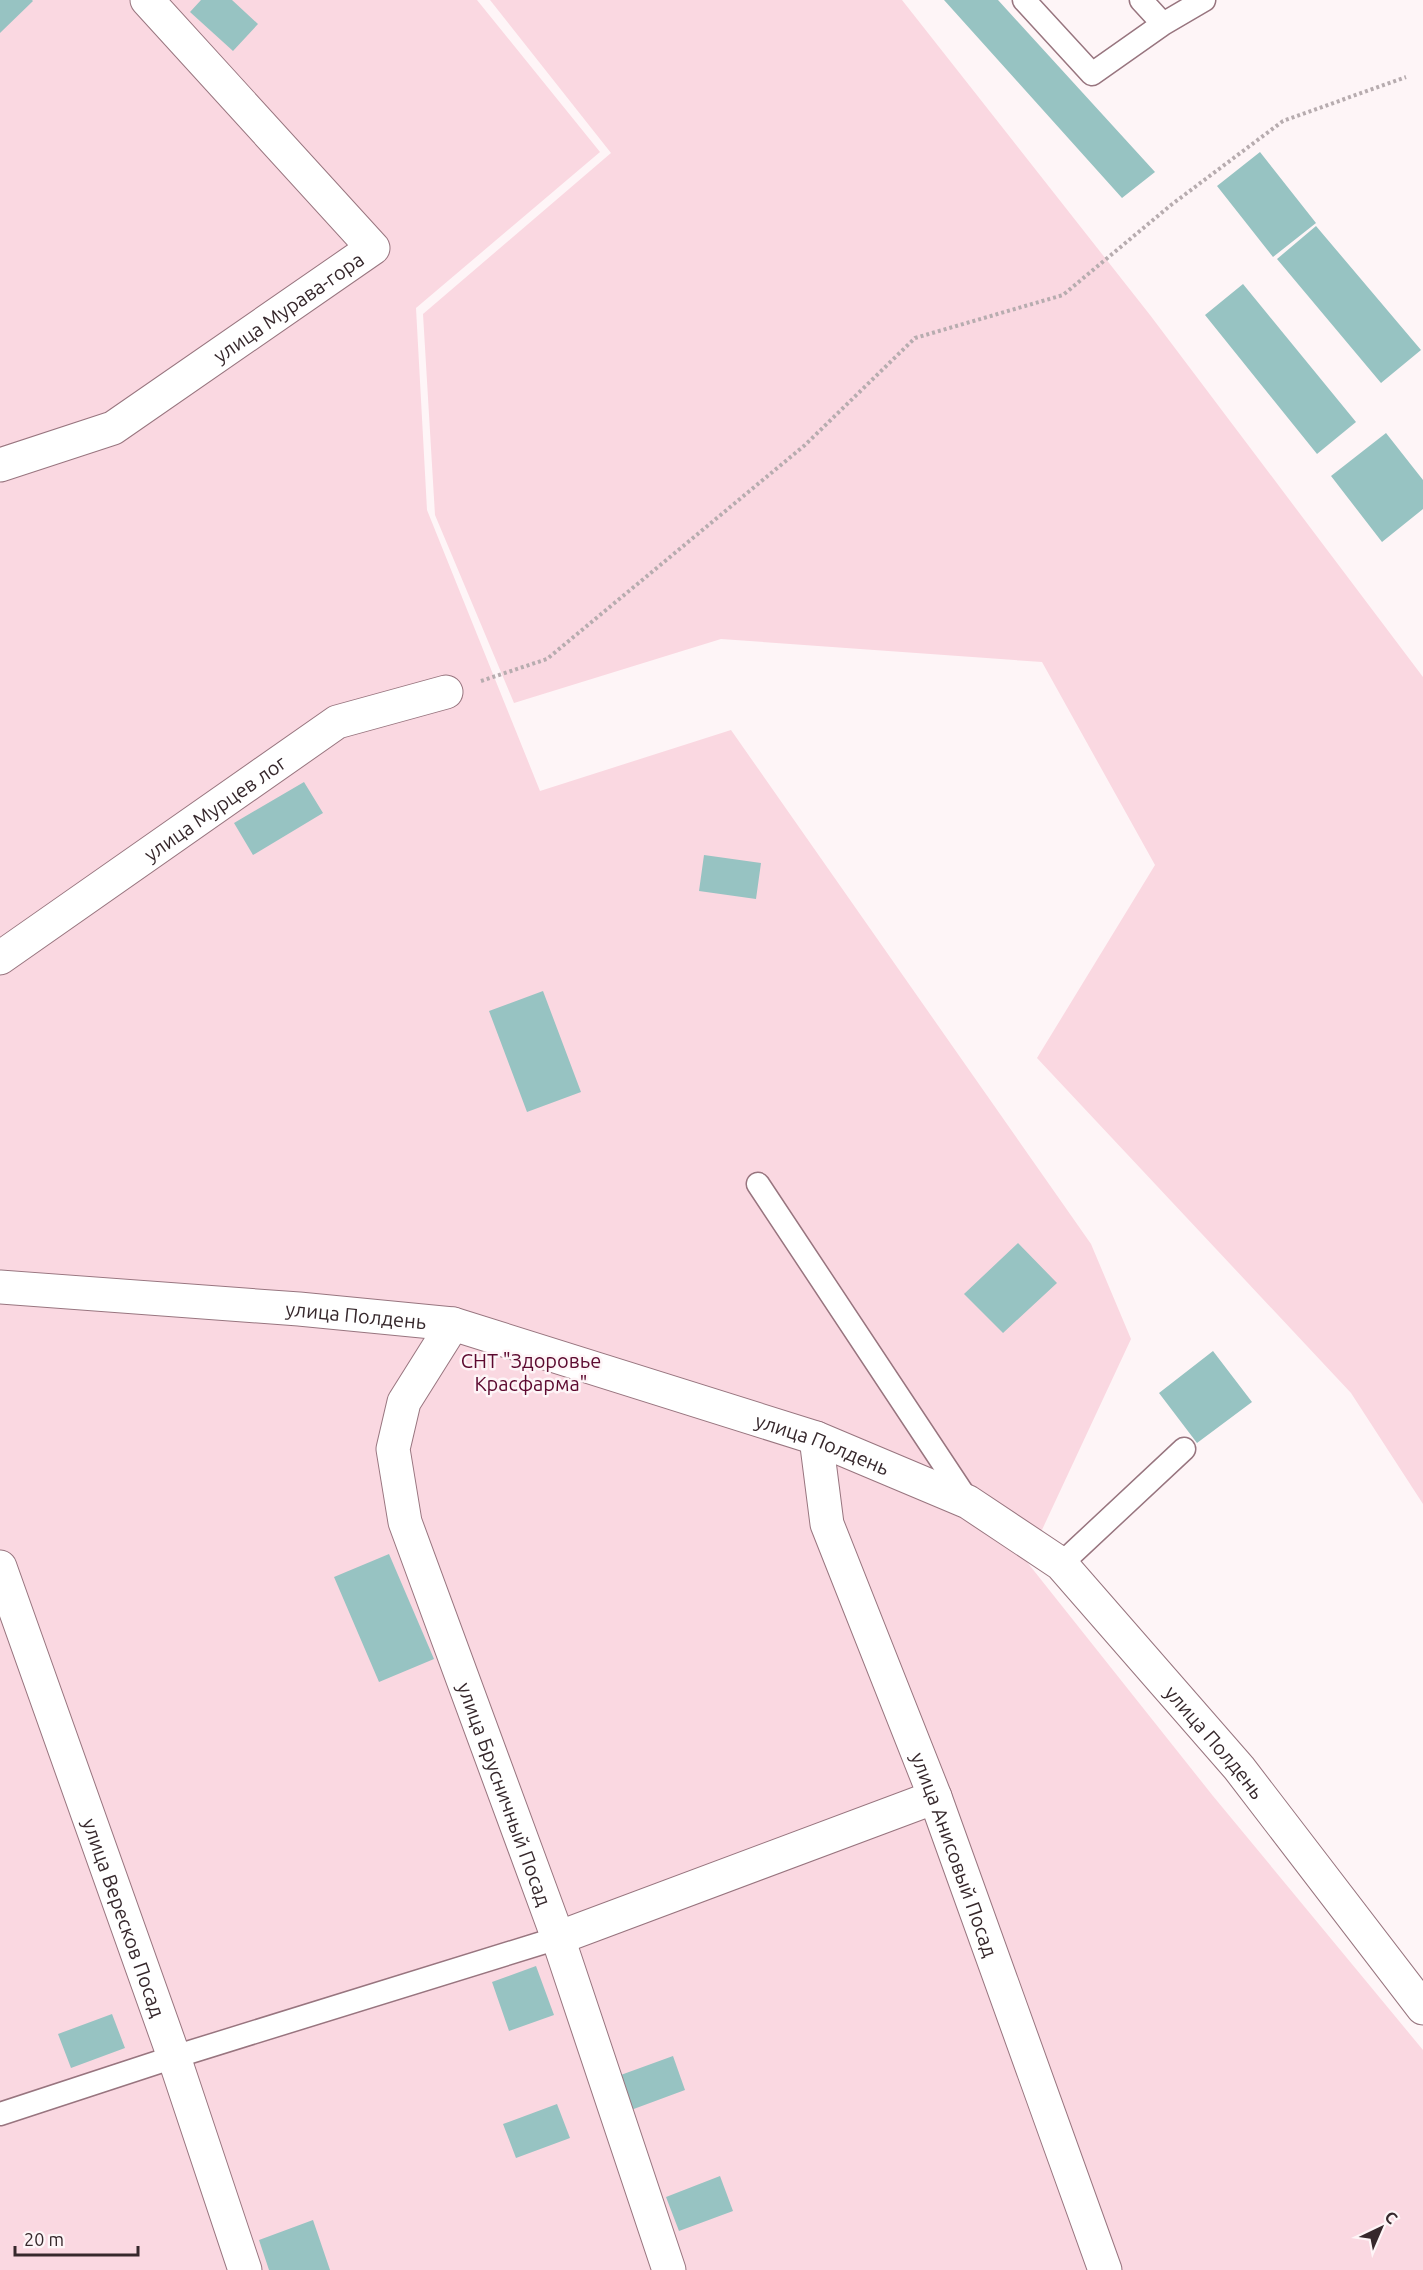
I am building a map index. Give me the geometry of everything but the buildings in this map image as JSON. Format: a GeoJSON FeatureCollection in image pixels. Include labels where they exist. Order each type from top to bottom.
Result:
{"type":"FeatureCollection","features":[{"type":"Feature","properties":{"kind":"street","name":"улица Мурава-гора"},"geometry":{"type":"LineString","coordinates":[[0,465],[113,428],[374,248],[147,0]]}},
{"type":"Feature","properties":{"kind":"street","name":"улица Мурцев лог"},"geometry":{"type":"LineString","coordinates":[[0,958],[337,722],[446,692]]}},
{"type":"Feature","properties":{"kind":"street","name":"улица Полдень"},"geometry":{"type":"LineString","coordinates":[[0,1287],[453,1324],[816,1438],[968,1502],[1061,1563],[1239,1768],[1423,2008]]}},
{"type":"Feature","properties":{"kind":"street","name":"улица Брусничный Посад"},"geometry":{"type":"LineString","coordinates":[[453,1324],[404,1402],[393,1449],[405,1522],[558,1938],[669,2270]]}},
{"type":"Feature","properties":{"kind":"street","name":"улица Анисовый Посад"},"geometry":{"type":"LineString","coordinates":[[816,1438],[828,1524],[935,1797],[1105,2270]]}},
{"type":"Feature","properties":{"kind":"street","name":"улица Вересков Посад"},"geometry":{"type":"LineString","coordinates":[[0,1567],[174,2057],[245,2270]]}},
{"type":"Feature","properties":{"kind":"street"},"geometry":{"type":"LineString","coordinates":[[558,1938],[935,1797]]}},
{"type":"Feature","properties":{"kind":"lane"},"geometry":{"type":"LineString","coordinates":[[1024,0],[1092,74],[1163,24],[1204,0]]}},
{"type":"Feature","properties":{"kind":"lane"},"geometry":{"type":"LineString","coordinates":[[1141,0],[1163,24]]}},
{"type":"Feature","properties":{"kind":"lane"},"geometry":{"type":"LineString","coordinates":[[758,1185],[968,1502]]}},
{"type":"Feature","properties":{"kind":"lane"},"geometry":{"type":"LineString","coordinates":[[1061,1563],[1184,1449]]}},
{"type":"Feature","properties":{"kind":"lane"},"geometry":{"type":"LineString","coordinates":[[0,2114],[174,2057],[558,1938]]}},
{"type":"Feature","properties":{"kind":"path"},"geometry":{"type":"LineString","coordinates":[[446,692],[547,659],[805,445],[915,338],[1062,295],[1171,205],[1283,121],[1406,77]]}},
{"type":"Feature","properties":{"kind":"green space","name":"СНТ \"Здоровье Красфарма\""},"geometry":{"type":"Polygon","coordinates":[[[0,0],[477,0],[600,152],[416,308],[427,510],[540,791],[731,730],[1091,1244],[1131,1339],[1027,1562],[1213,1796],[1423,2050],[1423,2270],[0,2270],[0,0]]]}},
{"type":"Feature","properties":{"kind":"green space"},"geometry":{"type":"Polygon","coordinates":[[[490,0],[902,0],[1150,315],[1423,677],[1423,1504],[1351,1393],[1037,1058],[1155,865],[1042,662],[721,639],[514,703],[435,515],[423,314],[611,153],[490,0]]]}}]}
